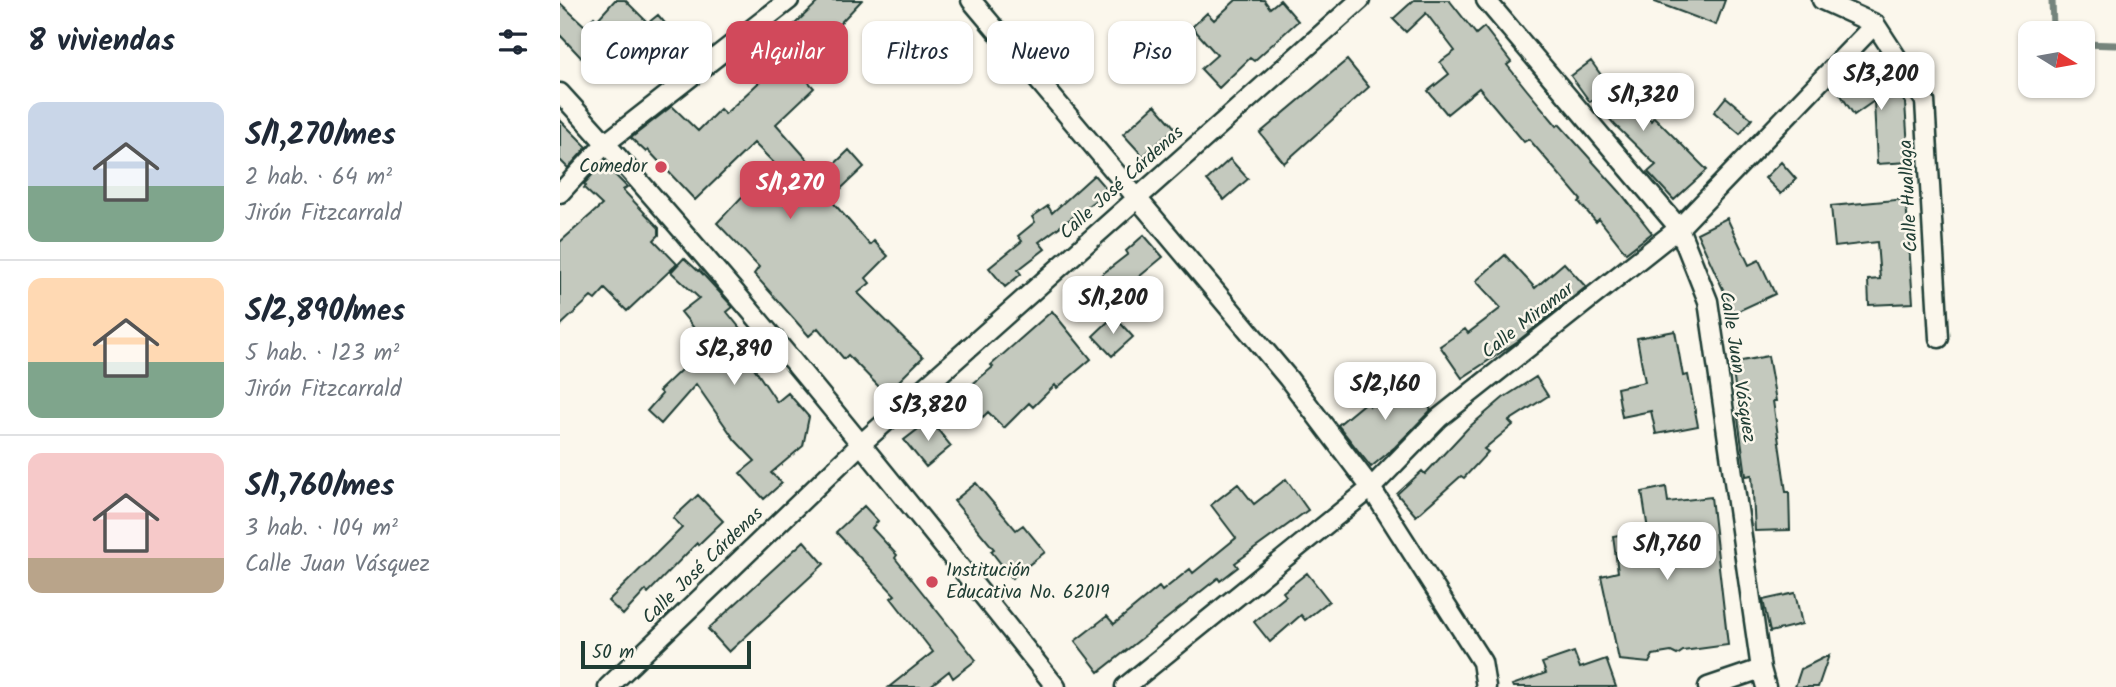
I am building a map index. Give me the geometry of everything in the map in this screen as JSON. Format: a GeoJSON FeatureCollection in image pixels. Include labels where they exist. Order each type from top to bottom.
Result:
{"type":"FeatureCollection","features":[{"type":"Feature","properties":{"kind":"street"},"geometry":{"type":"LineString","coordinates":[[560,193],[606,143],[789,0]]}},
{"type":"Feature","properties":{"kind":"street"},"geometry":{"type":"LineString","coordinates":[[971,0],[1288,378],[1371,488],[1482,662],[1486,687]]}},
{"type":"Feature","properties":{"kind":"street","name":"Calle José Cárdenas"},"geometry":{"type":"LineString","coordinates":[[608,687],[862,443],[1360,0]]}},
{"type":"Feature","properties":{"kind":"street","name":"Calle Juan Vásquez"},"geometry":{"type":"LineString","coordinates":[[1486,0],[1679,228],[1709,301],[1761,669],[1766,687]]}},
{"type":"Feature","properties":{"kind":"street"},"geometry":{"type":"LineString","coordinates":[[1822,0],[1875,24]]}},
{"type":"Feature","properties":{"kind":"street","name":"Calle Miramar"},"geometry":{"type":"LineString","coordinates":[[1125,687],[1371,488],[1439,418],[1679,228],[1875,24]]}},
{"type":"Feature","properties":{"kind":"street","name":"Calle Huallaga"},"geometry":{"type":"LineString","coordinates":[[1875,24],[1925,101],[1939,338]]}},
{"type":"Feature","properties":{"kind":"street"},"geometry":{"type":"LineString","coordinates":[[560,93],[606,143],[862,443],[1056,687]]}},
{"type":"Feature","properties":{"kind":"street"},"geometry":{"type":"LineString","coordinates":[[1708,687],[1761,669]]}},
{"type":"Feature","properties":{"kind":"building"},"geometry":{"type":"Polygon","coordinates":[[[615,0],[625,0],[646,21],[590,21],[594,17],[597,20],[615,0]]]}},
{"type":"Feature","properties":{"kind":"building"},"geometry":{"type":"Polygon","coordinates":[[[820,0],[862,0],[842,21],[798,21],[820,0]]]}},
{"type":"Feature","properties":{"kind":"building"},"geometry":{"type":"Polygon","coordinates":[[[1236,0],[1264,0],[1270,8],[1280,0],[1298,21],[1254,61],[1250,58],[1219,88],[1201,69],[1217,55],[1196,31],[1196,23],[1207,13],[1214,20],[1236,0]]]}},
{"type":"Feature","properties":{"kind":"building"},"geometry":{"type":"Polygon","coordinates":[[[1414,0],[1449,0],[1476,34],[1484,27],[1511,62],[1507,65],[1527,90],[1620,192],[1652,233],[1626,253],[1599,219],[1596,222],[1579,202],[1581,200],[1529,139],[1524,142],[1479,88],[1447,114],[1428,91],[1449,74],[1440,62],[1455,51],[1426,13],[1406,32],[1393,19],[1414,0]]]}},
{"type":"Feature","properties":{"kind":"building"},"geometry":{"type":"Polygon","coordinates":[[[1655,0],[1725,0],[1716,25],[1655,0]]]}},
{"type":"Feature","properties":{"kind":"building"},"geometry":{"type":"Polygon","coordinates":[[[560,3],[581,22],[581,57],[560,35],[560,3]]]}},
{"type":"Feature","properties":{"kind":"building"},"geometry":{"type":"Polygon","coordinates":[[[658,15],[663,21],[650,21],[658,15]]]}},
{"type":"Feature","properties":{"kind":"building"},"geometry":{"type":"Polygon","coordinates":[[[1347,60],[1369,87],[1284,163],[1260,133],[1347,60]]]}},
{"type":"Feature","properties":{"kind":"building"},"geometry":{"type":"Polygon","coordinates":[[[1591,61],[1614,93],[1622,86],[1651,121],[1654,117],[1707,170],[1674,200],[1648,172],[1656,165],[1593,100],[1590,102],[1571,76],[1591,61]]]}},
{"type":"Feature","properties":{"kind":"building"},"geometry":{"type":"Polygon","coordinates":[[[1878,62],[1905,103],[1909,162],[1877,164],[1874,101],[1854,115],[1837,89],[1878,62]]]}},
{"type":"Feature","properties":{"kind":"building"},"geometry":{"type":"Polygon","coordinates":[[[757,84],[810,84],[814,88],[776,124],[822,176],[849,150],[864,167],[830,199],[870,245],[874,241],[888,256],[866,278],[870,283],[858,293],[923,357],[886,394],[848,355],[844,359],[818,328],[809,336],[754,274],[759,267],[717,223],[774,163],[754,143],[695,200],[648,150],[646,152],[631,138],[672,106],[698,131],[720,109],[725,114],[757,84]]]}},
{"type":"Feature","properties":{"kind":"building"},"geometry":{"type":"Polygon","coordinates":[[[1726,97],[1752,119],[1740,134],[1714,112],[1726,97]]]}},
{"type":"Feature","properties":{"kind":"building"},"geometry":{"type":"Polygon","coordinates":[[[1155,105],[1175,128],[1143,156],[1123,134],[1155,105]]]}},
{"type":"Feature","properties":{"kind":"building"},"geometry":{"type":"Polygon","coordinates":[[[560,120],[587,147],[568,168],[560,160],[560,120]]]}},
{"type":"Feature","properties":{"kind":"building"},"geometry":{"type":"Polygon","coordinates":[[[1230,159],[1248,179],[1224,200],[1207,180],[1230,159]]]}},
{"type":"Feature","properties":{"kind":"building"},"geometry":{"type":"Polygon","coordinates":[[[1781,162],[1796,179],[1781,194],[1765,178],[1781,162]]]}},
{"type":"Feature","properties":{"kind":"building"},"geometry":{"type":"Polygon","coordinates":[[[603,163],[627,187],[623,190],[659,228],[659,235],[654,240],[677,264],[627,311],[605,289],[595,300],[591,297],[560,326],[560,242],[602,205],[584,188],[584,184],[603,163]]]}},
{"type":"Feature","properties":{"kind":"building"},"geometry":{"type":"Polygon","coordinates":[[[1094,175],[1108,191],[1039,242],[1045,249],[1018,270],[1021,274],[1005,287],[989,268],[1022,241],[1018,236],[1035,222],[1032,217],[1048,206],[1052,213],[1094,175]]]}},
{"type":"Feature","properties":{"kind":"building"},"geometry":{"type":"Polygon","coordinates":[[[1906,199],[1913,303],[1869,305],[1868,280],[1880,279],[1877,242],[1835,247],[1831,206],[1906,199]]]}},
{"type":"Feature","properties":{"kind":"building"},"geometry":{"type":"Polygon","coordinates":[[[1727,218],[1749,265],[1759,260],[1775,294],[1734,313],[1697,233],[1727,218]]]}},
{"type":"Feature","properties":{"kind":"building"},"geometry":{"type":"Polygon","coordinates":[[[1144,235],[1163,257],[1111,300],[1096,279],[1128,254],[1126,251],[1144,235]]]}},
{"type":"Feature","properties":{"kind":"building"},"geometry":{"type":"Polygon","coordinates":[[[1505,255],[1535,288],[1564,263],[1586,287],[1518,341],[1462,378],[1440,346],[1465,329],[1468,333],[1501,308],[1476,281],[1505,255]]]}},
{"type":"Feature","properties":{"kind":"building"},"geometry":{"type":"Polygon","coordinates":[[[684,258],[699,270],[733,307],[727,312],[751,342],[742,350],[777,402],[788,393],[809,417],[803,446],[771,473],[782,483],[764,499],[740,473],[755,461],[735,440],[696,384],[661,424],[647,411],[662,394],[659,391],[704,348],[699,341],[702,338],[681,312],[699,298],[671,272],[684,258]]]}},
{"type":"Feature","properties":{"kind":"building"},"geometry":{"type":"Polygon","coordinates":[[[1052,311],[1091,359],[1057,388],[1055,385],[1033,407],[1029,403],[1004,428],[988,412],[983,417],[963,392],[1052,311]]]}},
{"type":"Feature","properties":{"kind":"building"},"geometry":{"type":"Polygon","coordinates":[[[1114,316],[1133,337],[1112,356],[1093,336],[1114,316]]]}},
{"type":"Feature","properties":{"kind":"building"},"geometry":{"type":"Polygon","coordinates":[[[1675,331],[1683,376],[1688,375],[1698,426],[1656,434],[1651,411],[1622,417],[1617,388],[1645,382],[1637,338],[1675,331]]]}},
{"type":"Feature","properties":{"kind":"building"},"geometry":{"type":"Polygon","coordinates":[[[1768,356],[1786,492],[1789,492],[1790,530],[1755,531],[1752,475],[1746,476],[1738,418],[1741,418],[1731,363],[1768,356]]]}},
{"type":"Feature","properties":{"kind":"building"},"geometry":{"type":"Polygon","coordinates":[[[1536,377],[1548,396],[1509,421],[1513,425],[1484,449],[1488,452],[1464,478],[1461,476],[1416,516],[1397,494],[1422,471],[1425,474],[1468,428],[1503,398],[1536,377]]]}},
{"type":"Feature","properties":{"kind":"building"},"geometry":{"type":"Polygon","coordinates":[[[1409,378],[1431,410],[1371,467],[1338,425],[1367,401],[1370,406],[1409,378]]]}},
{"type":"Feature","properties":{"kind":"building"},"geometry":{"type":"Polygon","coordinates":[[[930,420],[951,446],[926,467],[904,440],[930,420]]]}},
{"type":"Feature","properties":{"kind":"building"},"geometry":{"type":"Polygon","coordinates":[[[1286,479],[1308,510],[1235,563],[1238,567],[1220,581],[1218,578],[1099,672],[1075,641],[1107,616],[1114,624],[1159,587],[1162,591],[1190,569],[1193,573],[1236,538],[1211,505],[1238,484],[1254,504],[1286,479]]]}},
{"type":"Feature","properties":{"kind":"building"},"geometry":{"type":"Polygon","coordinates":[[[976,483],[1016,530],[1023,525],[1045,552],[1012,578],[991,551],[994,549],[954,501],[976,483]]]}},
{"type":"Feature","properties":{"kind":"building"},"geometry":{"type":"Polygon","coordinates":[[[1666,487],[1668,502],[1711,497],[1728,645],[1683,651],[1677,655],[1671,652],[1653,655],[1649,663],[1619,660],[1601,576],[1618,572],[1613,536],[1648,530],[1642,492],[1666,487]]]}},
{"type":"Feature","properties":{"kind":"building"},"geometry":{"type":"Polygon","coordinates":[[[698,495],[723,521],[698,545],[697,543],[648,593],[646,590],[623,615],[608,601],[682,528],[673,518],[698,495]]]}},
{"type":"Feature","properties":{"kind":"building"},"geometry":{"type":"Polygon","coordinates":[[[864,506],[878,521],[872,528],[897,555],[895,558],[976,660],[953,678],[949,671],[929,687],[889,687],[933,652],[891,598],[895,595],[836,532],[864,506]]]}},
{"type":"Feature","properties":{"kind":"building"},"geometry":{"type":"Polygon","coordinates":[[[804,541],[824,564],[729,652],[708,629],[804,541]]]}},
{"type":"Feature","properties":{"kind":"building"},"geometry":{"type":"Polygon","coordinates":[[[1307,573],[1329,601],[1305,620],[1301,615],[1270,642],[1254,622],[1286,596],[1283,592],[1307,573]]]}},
{"type":"Feature","properties":{"kind":"building"},"geometry":{"type":"Polygon","coordinates":[[[1795,593],[1802,624],[1770,632],[1763,600],[1795,593]]]}},
{"type":"Feature","properties":{"kind":"building"},"geometry":{"type":"Polygon","coordinates":[[[1574,652],[1580,668],[1606,659],[1616,687],[1513,687],[1512,685],[1546,673],[1542,663],[1574,652]]]}},
{"type":"Feature","properties":{"kind":"building"},"geometry":{"type":"Polygon","coordinates":[[[1829,655],[1818,687],[1795,687],[1801,669],[1829,655]]]}},
{"type":"Feature","properties":{"kind":"waterway"},"geometry":{"type":"LineString","coordinates":[[2052,0],[2053,21]]}},
{"type":"Feature","properties":{"kind":"waterway"},"geometry":{"type":"LineString","coordinates":[[2095,44],[2116,45]]}},
{"type":"Feature","properties":{"kind":"place","name":"Comedor"},"geometry":{"type":"Point","coordinates":[661,167]}},
{"type":"Feature","properties":{"kind":"place","name":"Institución Educativa No. 62019"},"geometry":{"type":"Point","coordinates":[932,582]}}]}
